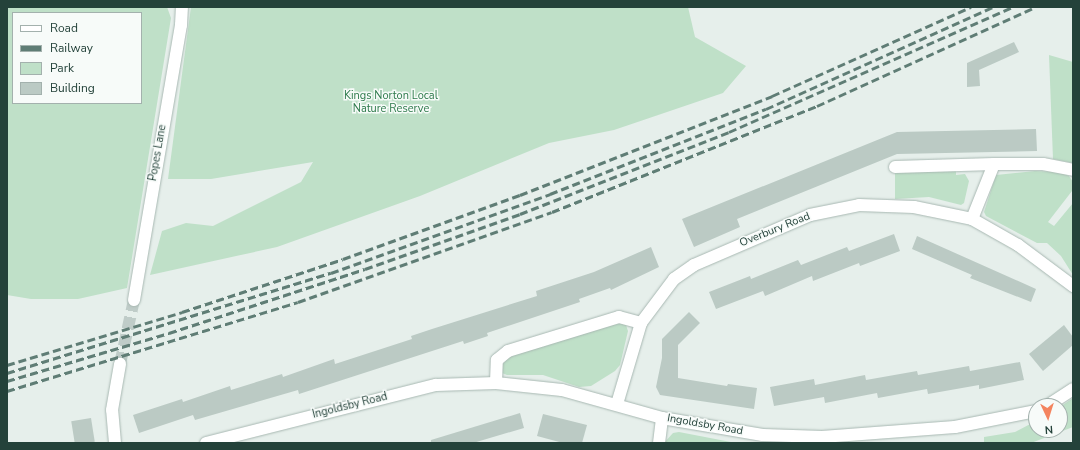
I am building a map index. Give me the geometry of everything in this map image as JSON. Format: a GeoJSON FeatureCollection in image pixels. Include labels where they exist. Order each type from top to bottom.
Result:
{"type":"FeatureCollection","features":[{"type":"Feature","properties":{"kind":"street","name":"Popes Lane"},"geometry":{"type":"LineString","coordinates":[[134,300],[182,25],[182,7]]}},
{"type":"Feature","properties":{"kind":"street"},"geometry":{"type":"LineString","coordinates":[[972,219],[994,164]]}},
{"type":"Feature","properties":{"kind":"street"},"geometry":{"type":"LineString","coordinates":[[895,167],[1043,164],[1073,170]]}},
{"type":"Feature","properties":{"kind":"street","name":"Overbury Road"},"geometry":{"type":"LineString","coordinates":[[617,404],[641,322],[674,279],[694,265],[810,215],[859,205],[914,207],[972,219],[1018,244],[1073,286]]}},
{"type":"Feature","properties":{"kind":"street"},"geometry":{"type":"LineString","coordinates":[[496,383],[497,360],[508,351],[619,317],[641,322]]}},
{"type":"Feature","properties":{"kind":"street"},"geometry":{"type":"LineString","coordinates":[[115,443],[112,410],[120,364]]}},
{"type":"Feature","properties":{"kind":"street","name":"Ingoldsby Road"},"geometry":{"type":"LineString","coordinates":[[206,443],[436,385],[496,383],[562,390],[617,404],[662,418],[763,439],[822,437],[956,427],[1028,413]]}},
{"type":"Feature","properties":{"kind":"street"},"geometry":{"type":"LineString","coordinates":[[1059,398],[1073,389]]}},
{"type":"Feature","properties":{"kind":"street"},"geometry":{"type":"LineString","coordinates":[[659,443],[662,418]]}},
{"type":"Feature","properties":{"kind":"green space"},"geometry":{"type":"Polygon","coordinates":[[[7,7],[167,7],[171,18],[127,288],[78,299],[31,299],[7,295],[7,7]]]}},
{"type":"Feature","properties":{"kind":"green space","name":"Kings Norton Local Nature Reserve"},"geometry":{"type":"Polygon","coordinates":[[[191,7],[688,7],[695,37],[746,66],[723,93],[614,130],[549,143],[420,196],[277,247],[150,275],[162,231],[186,223],[213,226],[301,182],[313,162],[211,179],[168,179],[191,7]]]}},
{"type":"Feature","properties":{"kind":"green space"},"geometry":{"type":"Polygon","coordinates":[[[1049,55],[1073,62],[1073,163],[1053,159],[1049,55]]]}},
{"type":"Feature","properties":{"kind":"green space"},"geometry":{"type":"Polygon","coordinates":[[[956,169],[956,175],[965,174],[969,181],[964,203],[961,205],[929,197],[895,199],[895,171],[956,169]]]}},
{"type":"Feature","properties":{"kind":"green space"},"geometry":{"type":"Polygon","coordinates":[[[1035,171],[1060,172],[1069,176],[1073,182],[1072,191],[1048,222],[1054,226],[1073,203],[1073,275],[1061,256],[1047,243],[1037,243],[986,216],[984,212],[996,175],[1035,171]]]}},
{"type":"Feature","properties":{"kind":"green space"},"geometry":{"type":"Polygon","coordinates":[[[616,322],[626,325],[628,331],[620,365],[615,371],[591,386],[579,387],[543,375],[507,375],[502,373],[503,364],[509,356],[616,322]]]}},
{"type":"Feature","properties":{"kind":"green space"},"geometry":{"type":"Polygon","coordinates":[[[1073,398],[1073,427],[1068,429],[1068,401],[1073,398]]]}},
{"type":"Feature","properties":{"kind":"green space"},"geometry":{"type":"Polygon","coordinates":[[[1028,425],[1028,438],[1044,438],[1031,443],[984,443],[984,437],[1015,432],[1028,425]]]}},
{"type":"Feature","properties":{"kind":"green space"},"geometry":{"type":"Polygon","coordinates":[[[679,432],[736,443],[664,443],[673,433],[679,432]]]}},
{"type":"Feature","properties":{"kind":"building"},"geometry":{"type":"Polygon","coordinates":[[[1014,42],[1019,52],[979,70],[980,86],[967,87],[967,63],[1014,42]]]}},
{"type":"Feature","properties":{"kind":"building"},"geometry":{"type":"Polygon","coordinates":[[[1036,129],[1037,151],[897,154],[737,219],[740,227],[694,247],[682,219],[897,132],[1036,129]]]}},
{"type":"Feature","properties":{"kind":"building"},"geometry":{"type":"Polygon","coordinates":[[[894,234],[900,251],[860,266],[859,263],[813,281],[812,276],[765,296],[763,291],[716,309],[709,292],[750,276],[751,279],[798,260],[801,265],[847,247],[849,251],[894,234]]]}},
{"type":"Feature","properties":{"kind":"building"},"geometry":{"type":"Polygon","coordinates":[[[917,236],[1036,289],[1031,302],[970,278],[972,275],[912,249],[917,236]]]}},
{"type":"Feature","properties":{"kind":"building"},"geometry":{"type":"Polygon","coordinates":[[[651,247],[659,267],[611,290],[610,288],[579,299],[580,302],[487,333],[488,336],[464,344],[463,341],[299,394],[298,390],[195,420],[193,415],[139,433],[133,415],[182,399],[183,402],[230,386],[231,390],[282,374],[283,377],[334,359],[335,364],[412,339],[411,336],[537,296],[536,291],[594,272],[651,247]]]}},
{"type":"Feature","properties":{"kind":"building"},"geometry":{"type":"Polygon","coordinates":[[[689,312],[700,323],[678,345],[678,378],[727,386],[728,384],[757,388],[754,409],[660,395],[656,387],[662,358],[662,339],[689,312]]]}},
{"type":"Feature","properties":{"kind":"building"},"geometry":{"type":"Polygon","coordinates":[[[1064,325],[1073,337],[1073,345],[1043,371],[1029,354],[1064,325]]]}},
{"type":"Feature","properties":{"kind":"building"},"geometry":{"type":"Polygon","coordinates":[[[1020,362],[1024,380],[979,389],[979,385],[928,394],[927,389],[878,398],[877,393],[825,403],[824,397],[774,406],[770,387],[814,379],[815,385],[865,375],[866,380],[917,371],[918,375],[969,366],[970,371],[1020,362]]]}},
{"type":"Feature","properties":{"kind":"building"},"geometry":{"type":"Polygon","coordinates":[[[520,413],[524,428],[473,443],[431,443],[431,440],[520,413]]]}},
{"type":"Feature","properties":{"kind":"building"},"geometry":{"type":"Polygon","coordinates":[[[543,414],[587,425],[582,443],[563,443],[537,436],[543,414]]]}},
{"type":"Feature","properties":{"kind":"building"},"geometry":{"type":"Polygon","coordinates":[[[91,418],[95,442],[75,443],[71,421],[91,418]]]}},
{"type":"Feature","properties":{"kind":"tunnel"},"geometry":{"type":"LineString","coordinates":[[120,364],[134,300]]}},
{"type":"Feature","properties":{"kind":"railway"},"geometry":{"type":"LineString","coordinates":[[7,365],[182,312],[343,259],[520,195],[772,96],[971,7]]}},
{"type":"Feature","properties":{"kind":"railway"},"geometry":{"type":"LineString","coordinates":[[7,373],[331,273],[550,194],[766,109],[993,7]]}},
{"type":"Feature","properties":{"kind":"railway"},"geometry":{"type":"LineString","coordinates":[[7,381],[169,333],[365,269],[520,214],[729,132],[1012,7]]}},
{"type":"Feature","properties":{"kind":"railway"},"geometry":{"type":"LineString","coordinates":[[7,391],[298,302],[552,212],[817,106],[1035,7]]}}]}
